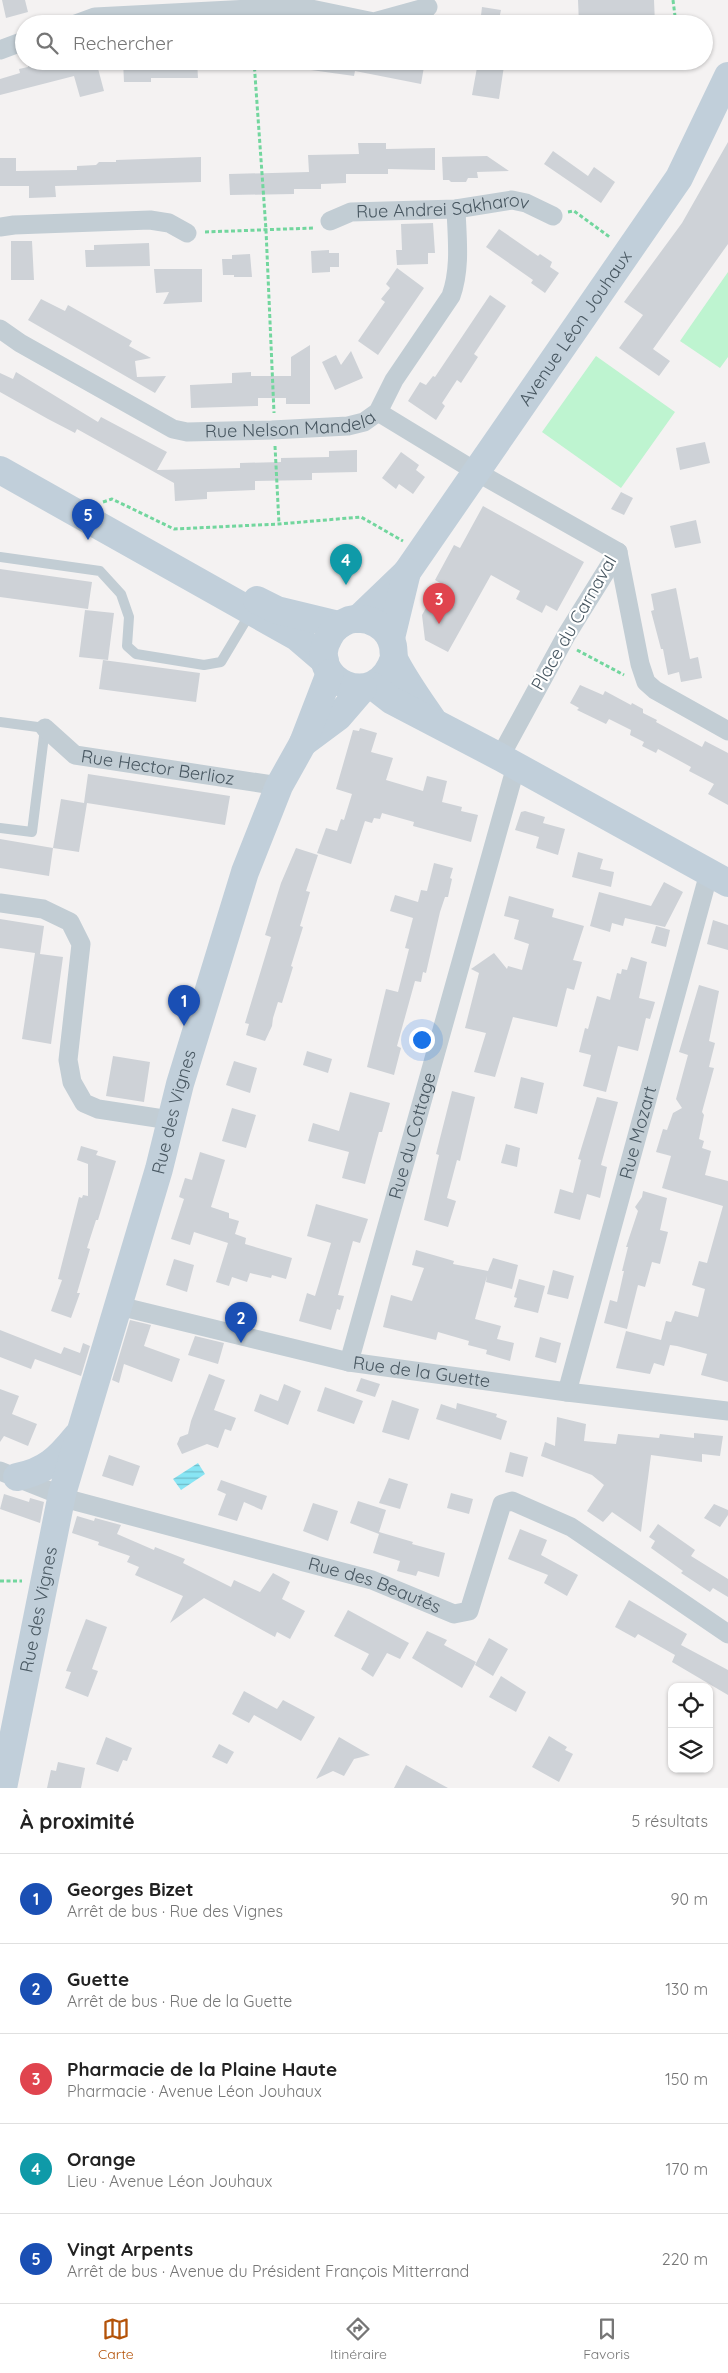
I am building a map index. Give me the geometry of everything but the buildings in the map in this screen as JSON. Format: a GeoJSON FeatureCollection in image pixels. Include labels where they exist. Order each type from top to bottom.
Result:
{"type":"FeatureCollection","features":[{"type":"Feature","properties":{"kind":"street"},"geometry":{"type":"LineString","coordinates":[[399,15],[428,7]]}},
{"type":"Feature","properties":{"kind":"street"},"geometry":{"type":"LineString","coordinates":[[134,15],[250,9],[311,10],[337,15]]}},
{"type":"Feature","properties":{"kind":"street"},"geometry":{"type":"LineString","coordinates":[[0,50],[15,45]]}},
{"type":"Feature","properties":{"kind":"street","name":"Avenue Léon Jouhaux"},"geometry":{"type":"LineString","coordinates":[[349,622],[414,562],[679,178],[728,76]]}},
{"type":"Feature","properties":{"kind":"street","name":"Rue Andrei Sakharov"},"geometry":{"type":"LineString","coordinates":[[330,221],[351,212],[456,208],[512,200],[526,203],[553,216]]}},
{"type":"Feature","properties":{"kind":"street","name":"Rue Nelson Mandela"},"geometry":{"type":"LineString","coordinates":[[0,329],[20,343],[173,429],[187,432],[272,430],[348,426],[364,422],[378,412],[394,380],[451,296],[457,281],[456,208]]}},
{"type":"Feature","properties":{"kind":"street"},"geometry":{"type":"LineString","coordinates":[[0,228],[14,225],[150,220],[170,223],[187,233]]}},
{"type":"Feature","properties":{"kind":"street","name":"Place du Carnaval"},"geometry":{"type":"LineString","coordinates":[[378,412],[475,471],[618,552],[562,642],[508,762]]}},
{"type":"Feature","properties":{"kind":"street"},"geometry":{"type":"LineString","coordinates":[[0,470],[297,637],[344,685],[368,687],[719,878]]}},
{"type":"Feature","properties":{"kind":"street"},"geometry":{"type":"LineString","coordinates":[[618,552],[640,664],[646,682],[655,690],[728,732]]}},
{"type":"Feature","properties":{"kind":"street","name":"Avenue Léon Jouhaux"},"geometry":{"type":"LineString","coordinates":[[392,648],[414,562]]}},
{"type":"Feature","properties":{"kind":"street"},"geometry":{"type":"LineString","coordinates":[[195,579],[238,592],[277,610],[349,622],[377,624],[392,648],[417,698],[436,724]]}},
{"type":"Feature","properties":{"kind":"street"},"geometry":{"type":"LineString","coordinates":[[327,667],[326,641],[349,622]]}},
{"type":"Feature","properties":{"kind":"street"},"geometry":{"type":"LineString","coordinates":[[368,687],[382,679],[390,670],[392,648]]}},
{"type":"Feature","properties":{"kind":"street","name":"Rue des Vignes"},"geometry":{"type":"LineString","coordinates":[[3,1788],[62,1494],[159,1169],[170,1120],[245,872],[279,786],[303,743],[327,667]]}},
{"type":"Feature","properties":{"kind":"street","name":"Rue des Vignes"},"geometry":{"type":"LineString","coordinates":[[303,743],[338,717],[368,687]]}},
{"type":"Feature","properties":{"kind":"street","name":"Rue Hector Berlioz"},"geometry":{"type":"LineString","coordinates":[[45,728],[75,756],[279,786]]}},
{"type":"Feature","properties":{"kind":"street","name":"Rue du Cottage"},"geometry":{"type":"LineString","coordinates":[[349,1362],[508,762]]}},
{"type":"Feature","properties":{"kind":"street","name":"Rue Mozart"},"geometry":{"type":"LineString","coordinates":[[567,1392],[719,878]]}},
{"type":"Feature","properties":{"kind":"street"},"geometry":{"type":"LineString","coordinates":[[0,903],[43,909],[70,922],[80,944],[68,1060],[72,1082],[84,1102],[98,1108],[170,1120]]}},
{"type":"Feature","properties":{"kind":"street","name":"Rue de la Guette"},"geometry":{"type":"LineString","coordinates":[[119,1306],[349,1362],[567,1392],[728,1411]]}},
{"type":"Feature","properties":{"kind":"street","name":"Rue des Vignes"},"geometry":{"type":"LineString","coordinates":[[9,1474],[36,1473],[60,1457],[80,1432]]}},
{"type":"Feature","properties":{"kind":"street"},"geometry":{"type":"LineString","coordinates":[[9,1474],[62,1494]]}},
{"type":"Feature","properties":{"kind":"street","name":"Rue des Beautés"},"geometry":{"type":"LineString","coordinates":[[62,1494],[75,1500],[372,1580],[454,1614],[469,1611],[502,1504],[512,1501],[572,1527],[728,1634]]}},
{"type":"Feature","properties":{"kind":"lane"},"geometry":{"type":"LineString","coordinates":[[0,557],[100,571],[121,594],[129,617],[127,646],[136,654],[204,665],[221,662],[251,612]]}},
{"type":"Feature","properties":{"kind":"lane"},"geometry":{"type":"LineString","coordinates":[[0,722],[45,728],[32,832],[0,828]]}},
{"type":"Feature","properties":{"kind":"path"},"geometry":{"type":"LineString","coordinates":[[674,0],[675,15]]}},
{"type":"Feature","properties":{"kind":"path"},"geometry":{"type":"LineString","coordinates":[[255,70],[266,230],[274,416],[272,430],[275,443],[279,524]]}},
{"type":"Feature","properties":{"kind":"path"},"geometry":{"type":"LineString","coordinates":[[553,216],[574,211],[628,251]]}},
{"type":"Feature","properties":{"kind":"path"},"geometry":{"type":"LineString","coordinates":[[187,233],[312,228],[330,221]]}},
{"type":"Feature","properties":{"kind":"path"},"geometry":{"type":"LineString","coordinates":[[81,514],[94,505],[112,500],[174,529],[279,524],[361,517],[414,562]]}},
{"type":"Feature","properties":{"kind":"path"},"geometry":{"type":"LineString","coordinates":[[562,642],[630,678],[646,682]]}},
{"type":"Feature","properties":{"kind":"green space"},"geometry":{"type":"Polygon","coordinates":[[[728,272],[728,357],[720,368],[680,341],[728,272]]]}},
{"type":"Feature","properties":{"kind":"green space"},"geometry":{"type":"Polygon","coordinates":[[[596,356],[675,412],[621,488],[542,432],[596,356]]]}},
{"type":"Feature","properties":{"kind":"water"},"geometry":{"type":"Polygon","coordinates":[[[198,1463],[205,1474],[181,1490],[173,1479],[198,1463]]]}},
{"type":"Feature","properties":{"kind":"place","name":"Vingt Arpents"},"geometry":{"type":"Point","coordinates":[88,540]}},
{"type":"Feature","properties":{"kind":"place","name":"Orange"},"geometry":{"type":"Point","coordinates":[346,585]}},
{"type":"Feature","properties":{"kind":"place","name":"Pharmacie de la Plaine Haute"},"geometry":{"type":"Point","coordinates":[439,624]}},
{"type":"Feature","properties":{"kind":"place","name":"Georges Bizet"},"geometry":{"type":"Point","coordinates":[184,1026]}},
{"type":"Feature","properties":{"kind":"place","name":"Guette"},"geometry":{"type":"Point","coordinates":[241,1343]}}]}
